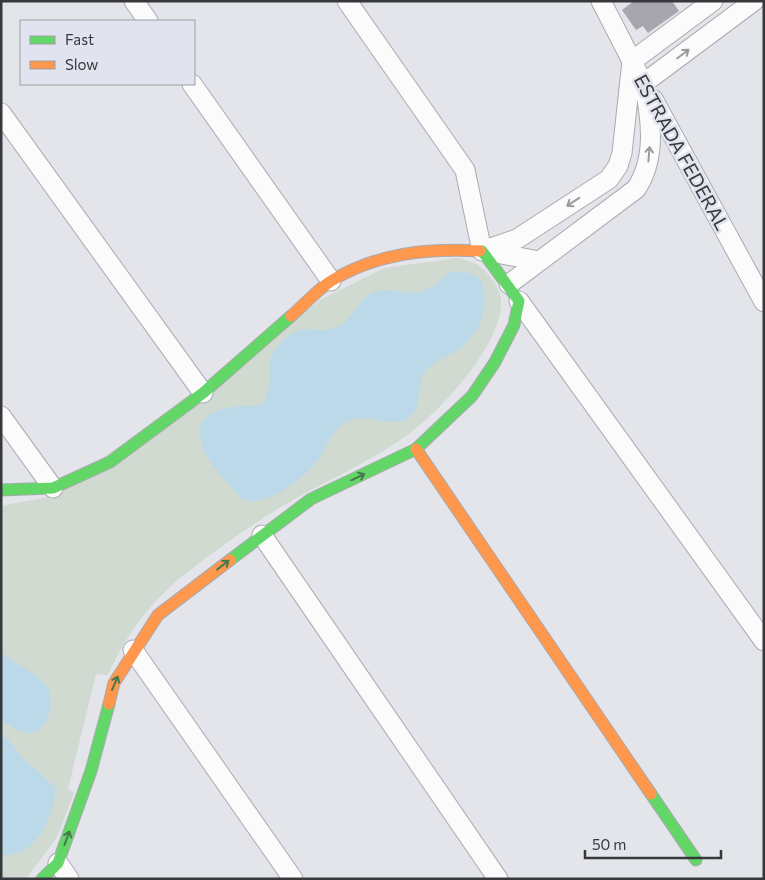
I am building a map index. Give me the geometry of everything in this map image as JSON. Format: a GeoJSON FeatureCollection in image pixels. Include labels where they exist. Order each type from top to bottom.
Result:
{"type":"FeatureCollection","features":[{"type":"Feature","properties":{"kind":"street"},"geometry":{"type":"LineString","coordinates":[[134,1],[147,20]]}},
{"type":"Feature","properties":{"kind":"street"},"geometry":{"type":"LineString","coordinates":[[348,1],[465,170],[482,251],[509,284],[519,301],[764,641]]}},
{"type":"Feature","properties":{"kind":"street","name":"ESTRADA FEDERAL"},"geometry":{"type":"LineString","coordinates":[[601,1],[764,302]]}},
{"type":"Feature","properties":{"kind":"street"},"geometry":{"type":"LineString","coordinates":[[482,251],[517,239],[609,179],[618,166],[622,153],[632,61],[713,1]]}},
{"type":"Feature","properties":{"kind":"street"},"geometry":{"type":"LineString","coordinates":[[509,284],[636,189],[644,177],[648,164],[652,121],[644,83],[754,1]]}},
{"type":"Feature","properties":{"kind":"street"},"geometry":{"type":"LineString","coordinates":[[193,85],[331,281]]}},
{"type":"Feature","properties":{"kind":"street"},"geometry":{"type":"LineString","coordinates":[[1,113],[203,393]]}},
{"type":"Feature","properties":{"kind":"street"},"geometry":{"type":"LineString","coordinates":[[1,490],[53,488],[110,462],[203,393],[331,281],[385,257],[440,249],[482,251],[539,261]]}},
{"type":"Feature","properties":{"kind":"street"},"geometry":{"type":"LineString","coordinates":[[42,879],[58,863],[91,771],[114,683],[158,615],[312,499],[416,449],[472,396],[494,362],[514,325],[519,301]]}},
{"type":"Feature","properties":{"kind":"street"},"geometry":{"type":"LineString","coordinates":[[1,416],[53,488]]}},
{"type":"Feature","properties":{"kind":"street"},"geometry":{"type":"LineString","coordinates":[[416,449],[696,860]]}},
{"type":"Feature","properties":{"kind":"street"},"geometry":{"type":"LineString","coordinates":[[262,535],[498,879]]}},
{"type":"Feature","properties":{"kind":"street"},"geometry":{"type":"LineString","coordinates":[[134,650],[293,879]]}},
{"type":"Feature","properties":{"kind":"street"},"geometry":{"type":"LineString","coordinates":[[58,863],[69,879]]}},
{"type":"Feature","properties":{"kind":"shaded area"},"geometry":{"type":"Polygon","coordinates":[[[458,258],[475,263],[483,269],[496,286],[501,300],[499,317],[492,336],[467,376],[435,411],[406,436],[256,523],[196,565],[161,596],[131,633],[108,675],[96,674],[68,789],[74,793],[57,837],[26,879],[1,879],[1,506],[49,497],[322,299],[384,268],[458,258]]]}},
{"type":"Feature","properties":{"kind":"water"},"geometry":{"type":"Polygon","coordinates":[[[452,271],[472,274],[483,284],[484,300],[481,319],[474,335],[468,342],[461,348],[435,362],[423,374],[417,404],[412,415],[405,421],[397,422],[367,418],[346,422],[336,430],[316,463],[302,477],[282,491],[261,500],[251,501],[242,499],[216,470],[208,458],[199,433],[202,422],[217,410],[261,405],[269,390],[269,369],[273,354],[278,346],[294,332],[337,327],[347,320],[362,301],[372,293],[384,290],[408,293],[425,291],[452,271]]]}},
{"type":"Feature","properties":{"kind":"water"},"geometry":{"type":"Polygon","coordinates":[[[1,652],[36,676],[46,685],[49,691],[51,699],[48,716],[40,729],[34,732],[26,733],[20,731],[2,720],[1,652]]]}},
{"type":"Feature","properties":{"kind":"water"},"geometry":{"type":"Polygon","coordinates":[[[1,735],[9,740],[23,758],[56,789],[47,823],[33,843],[24,850],[13,854],[1,855],[1,735]]]}},
{"type":"Feature","properties":{"kind":"building"},"geometry":{"type":"Polygon","coordinates":[[[634,1],[672,1],[679,11],[648,33],[643,26],[636,30],[622,10],[634,1]]]}},
{"type":"Feature","properties":{"kind":"traffic: fast"},"geometry":{"type":"LineString","coordinates":[[230,560],[311,499],[416,449],[472,396],[495,362],[514,325],[519,301],[482,251],[480,251]]}},
{"type":"Feature","properties":{"kind":"traffic: fast"},"geometry":{"type":"LineString","coordinates":[[1,490],[53,488],[110,462],[203,393],[291,316]]}},
{"type":"Feature","properties":{"kind":"traffic: fast"},"geometry":{"type":"LineString","coordinates":[[42,879],[58,863],[91,771],[109,704]]}},
{"type":"Feature","properties":{"kind":"traffic: fast"},"geometry":{"type":"LineString","coordinates":[[651,794],[696,860]]}},
{"type":"Feature","properties":{"kind":"traffic: slow"},"geometry":{"type":"LineString","coordinates":[[291,316],[331,281],[366,264],[403,254],[441,250],[480,251]]}},
{"type":"Feature","properties":{"kind":"traffic: slow"},"geometry":{"type":"LineString","coordinates":[[416,449],[651,794]]}},
{"type":"Feature","properties":{"kind":"traffic: slow"},"geometry":{"type":"LineString","coordinates":[[109,704],[114,683],[158,615],[230,560]]}}]}
